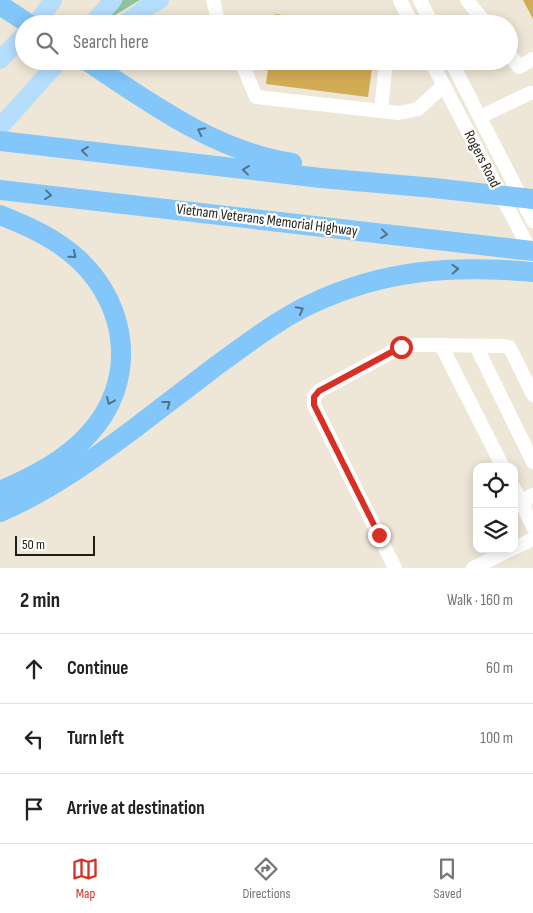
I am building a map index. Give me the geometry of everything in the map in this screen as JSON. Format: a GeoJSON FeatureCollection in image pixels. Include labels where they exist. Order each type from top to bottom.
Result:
{"type":"FeatureCollection","features":[{"type":"Feature","properties":{"kind":"highway"},"geometry":{"type":"LineString","coordinates":[[0,5],[22,15]]}},
{"type":"Feature","properties":{"kind":"highway"},"geometry":{"type":"LineString","coordinates":[[100,70],[179,119],[226,144],[250,153],[277,160],[434,188]]}},
{"type":"Feature","properties":{"kind":"highway"},"geometry":{"type":"LineString","coordinates":[[0,141],[321,178],[533,199]]}},
{"type":"Feature","properties":{"kind":"highway","name":"Vietnam Veterans Memorial Highway"},"geometry":{"type":"LineString","coordinates":[[0,190],[533,251]]}},
{"type":"Feature","properties":{"kind":"highway"},"geometry":{"type":"LineString","coordinates":[[0,215],[48,237],[77,258],[89,270],[104,290],[111,305],[119,333],[121,351],[120,368],[113,396],[106,411],[90,433],[56,462],[0,491]]}},
{"type":"Feature","properties":{"kind":"highway"},"geometry":{"type":"LineString","coordinates":[[0,512],[41,492],[71,474],[252,340],[310,304],[371,282],[417,272],[466,269],[533,272]]}},
{"type":"Feature","properties":{"kind":"main road"},"geometry":{"type":"LineString","coordinates":[[40,15],[54,0]]}},
{"type":"Feature","properties":{"kind":"main road"},"geometry":{"type":"LineString","coordinates":[[100,15],[113,0]]}},
{"type":"Feature","properties":{"kind":"main road"},"geometry":{"type":"LineString","coordinates":[[136,15],[160,0]]}},
{"type":"Feature","properties":{"kind":"main road"},"geometry":{"type":"LineString","coordinates":[[0,60],[15,44]]}},
{"type":"Feature","properties":{"kind":"main road"},"geometry":{"type":"LineString","coordinates":[[0,127],[51,70]]}},
{"type":"Feature","properties":{"kind":"main road"},"geometry":{"type":"LineString","coordinates":[[38,84],[58,70]]}},
{"type":"Feature","properties":{"kind":"street"},"geometry":{"type":"LineString","coordinates":[[213,0],[219,15]]}},
{"type":"Feature","properties":{"kind":"street"},"geometry":{"type":"LineString","coordinates":[[400,0],[408,15]]}},
{"type":"Feature","properties":{"kind":"street"},"geometry":{"type":"LineString","coordinates":[[420,0],[428,15]]}},
{"type":"Feature","properties":{"kind":"street"},"geometry":{"type":"LineString","coordinates":[[467,0],[479,15]]}},
{"type":"Feature","properties":{"kind":"street"},"geometry":{"type":"LineString","coordinates":[[518,66],[519,67],[533,59]]}},
{"type":"Feature","properties":{"kind":"street"},"geometry":{"type":"LineString","coordinates":[[245,70],[256,97],[399,113],[418,109],[444,85]]}},
{"type":"Feature","properties":{"kind":"street"},"geometry":{"type":"LineString","coordinates":[[382,111],[385,70]]}},
{"type":"Feature","properties":{"kind":"street","name":"Rogers Road"},"geometry":{"type":"LineString","coordinates":[[436,70],[533,256]]}},
{"type":"Feature","properties":{"kind":"street","name":"Rogers Road"},"geometry":{"type":"LineString","coordinates":[[456,70],[533,221]]}},
{"type":"Feature","properties":{"kind":"street"},"geometry":{"type":"LineString","coordinates":[[480,117],[532,96]]}},
{"type":"Feature","properties":{"kind":"street"},"geometry":{"type":"LineString","coordinates":[[395,568],[314,405],[314,397],[319,391],[401,347],[411,345],[509,347],[533,395]]}},
{"type":"Feature","properties":{"kind":"street"},"geometry":{"type":"LineString","coordinates":[[441,345],[501,463]]}},
{"type":"Feature","properties":{"kind":"street"},"geometry":{"type":"LineString","coordinates":[[476,346],[533,462]]}},
{"type":"Feature","properties":{"kind":"street"},"geometry":{"type":"LineString","coordinates":[[524,508],[526,500],[533,494]]}},
{"type":"Feature","properties":{"kind":"street"},"geometry":{"type":"LineString","coordinates":[[518,496],[533,527]]}},
{"type":"Feature","properties":{"kind":"street"},"geometry":{"type":"LineString","coordinates":[[518,546],[533,539]]}},
{"type":"Feature","properties":{"kind":"street"},"geometry":{"type":"LineString","coordinates":[[473,568],[505,553]]}},
{"type":"Feature","properties":{"kind":"green space"},"geometry":{"type":"Polygon","coordinates":[[[123,0],[140,0],[115,15],[110,15],[123,0]]]}},
{"type":"Feature","properties":{"kind":"building"},"geometry":{"type":"Polygon","coordinates":[[[523,0],[533,0],[533,19],[523,0]]]}},
{"type":"Feature","properties":{"kind":"building"},"geometry":{"type":"Polygon","coordinates":[[[268,70],[372,70],[368,97],[266,84],[268,70]]]}},
{"type":"Feature","properties":{"kind":"route"},"geometry":{"type":"LineString","coordinates":[[379,535],[314,405],[314,397],[319,391],[401,347]]}}]}
